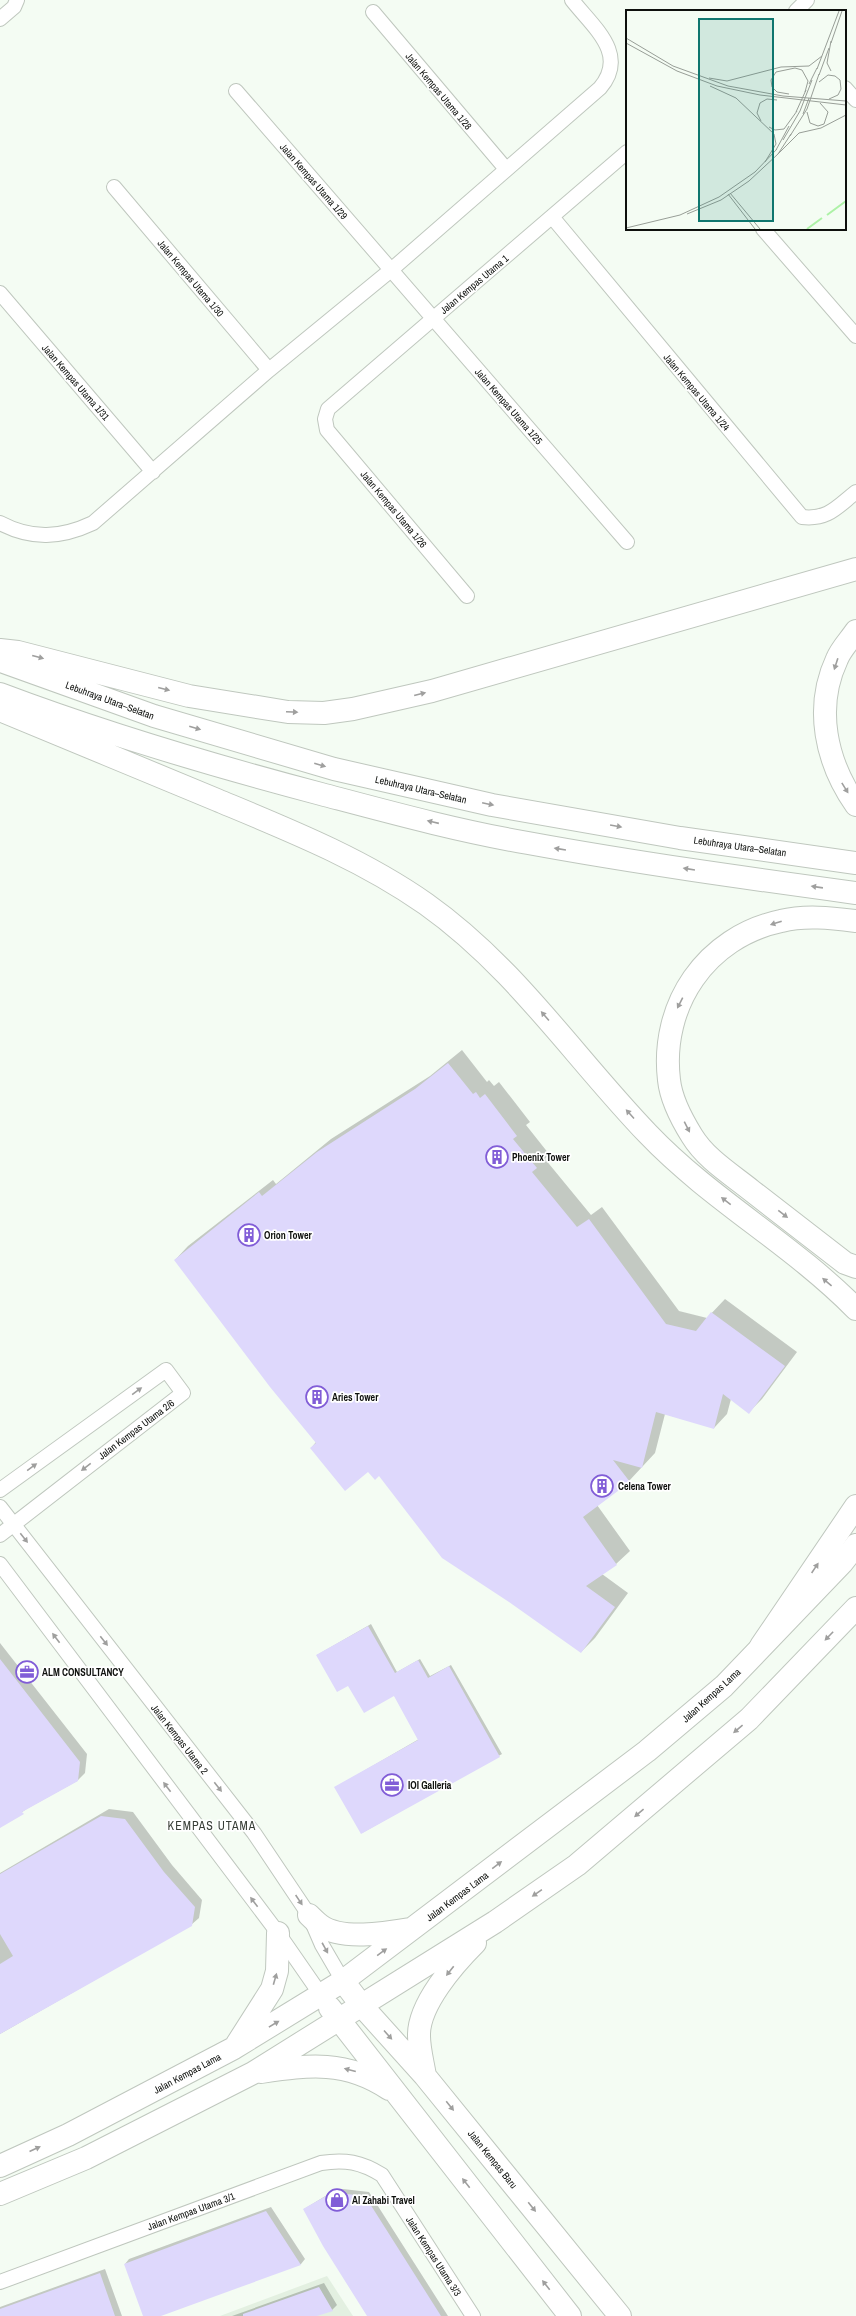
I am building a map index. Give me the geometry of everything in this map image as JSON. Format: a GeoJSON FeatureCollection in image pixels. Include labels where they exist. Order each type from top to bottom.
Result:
{"type":"FeatureCollection","features":[{"type":"Feature","properties":{"kind":"main road"},"geometry":{"type":"LineString","coordinates":[[0,650],[18,652],[189,696],[288,712],[324,713],[353,709],[432,691],[856,569]]}},
{"type":"Feature","properties":{"kind":"main road"},"geometry":{"type":"LineString","coordinates":[[856,631],[837,659],[826,695],[826,731],[831,760],[842,783],[856,805]]}},
{"type":"Feature","properties":{"kind":"main road","name":"Lebuhraya Utara–Selatan"},"geometry":{"type":"LineString","coordinates":[[0,660],[154,716],[334,768],[492,805],[680,838],[856,863]]}},
{"type":"Feature","properties":{"kind":"main road"},"geometry":{"type":"LineString","coordinates":[[0,694],[82,725],[209,765],[398,814],[526,843],[702,872],[856,892]]}},
{"type":"Feature","properties":{"kind":"main road"},"geometry":{"type":"LineString","coordinates":[[0,710],[294,832],[351,860],[426,904],[462,932],[495,961],[649,1135],[679,1164],[798,1258],[856,1309]]}},
{"type":"Feature","properties":{"kind":"main road"},"geometry":{"type":"LineString","coordinates":[[856,921],[813,917],[781,921],[749,932],[723,946],[705,964],[687,988],[673,1017],[668,1052],[669,1082],[679,1112],[693,1137],[711,1159],[845,1263],[856,1267]]}},
{"type":"Feature","properties":{"kind":"main road"},"geometry":{"type":"LineString","coordinates":[[761,1646],[856,1506]]}},
{"type":"Feature","properties":{"kind":"main road","name":"Jalan Kempas Lama"},"geometry":{"type":"LineString","coordinates":[[0,2166],[68,2135],[234,2048],[343,1981],[647,1751],[724,1686],[842,1563],[856,1545]]}},
{"type":"Feature","properties":{"kind":"main road"},"geometry":{"type":"LineString","coordinates":[[0,2194],[86,2158],[253,2073],[495,1922],[577,1865],[749,1719],[856,1608]]}},
{"type":"Feature","properties":{"kind":"main road"},"geometry":{"type":"LineString","coordinates":[[309,1914],[321,1926],[349,1934],[366,1935],[414,1928]]}},
{"type":"Feature","properties":{"kind":"main road"},"geometry":{"type":"LineString","coordinates":[[425,2076],[418,2035],[422,2017],[447,1975],[495,1922]]}},
{"type":"Feature","properties":{"kind":"main road"},"geometry":{"type":"LineString","coordinates":[[234,2048],[272,1989],[277,1971],[278,1933]]}},
{"type":"Feature","properties":{"kind":"main road","name":"Jalan Kempas Baru"},"geometry":{"type":"LineString","coordinates":[[343,1981],[362,2006],[425,2076],[620,2316]]}},
{"type":"Feature","properties":{"kind":"main road"},"geometry":{"type":"LineString","coordinates":[[321,1995],[396,2094],[570,2316]]}},
{"type":"Feature","properties":{"kind":"main road"},"geometry":{"type":"LineString","coordinates":[[253,2073],[305,2066],[328,2066],[353,2070],[378,2082],[396,2094]]}},
{"type":"Feature","properties":{"kind":"street"},"geometry":{"type":"LineString","coordinates":[[0,523],[12,529],[32,534],[54,536],[74,532],[93,523],[269,370],[391,270],[600,88],[609,78],[612,67],[612,54],[606,43],[572,0]]}},
{"type":"Feature","properties":{"kind":"street"},"geometry":{"type":"LineString","coordinates":[[797,10],[807,0]]}},
{"type":"Feature","properties":{"kind":"street"},"geometry":{"type":"LineString","coordinates":[[0,19],[15,4]]}},
{"type":"Feature","properties":{"kind":"street","name":"Jalan Kempas Utama 1/28"},"geometry":{"type":"LineString","coordinates":[[373,12],[506,169]]}},
{"type":"Feature","properties":{"kind":"street"},"geometry":{"type":"LineString","coordinates":[[846,89],[856,100]]}},
{"type":"Feature","properties":{"kind":"street","name":"Jalan Kempas Utama 1/29"},"geometry":{"type":"LineString","coordinates":[[236,91],[391,270]]}},
{"type":"Feature","properties":{"kind":"street","name":"Jalan Kempas Utama 1"},"geometry":{"type":"LineString","coordinates":[[325,419],[328,409],[553,218],[626,153]]}},
{"type":"Feature","properties":{"kind":"street","name":"Jalan Kempas Utama 1/30"},"geometry":{"type":"LineString","coordinates":[[114,187],[269,370]]}},
{"type":"Feature","properties":{"kind":"street","name":"Jalan Kempas Utama 1/24"},"geometry":{"type":"LineString","coordinates":[[553,218],[802,517],[815,519],[828,515],[856,492]]}},
{"type":"Feature","properties":{"kind":"street"},"geometry":{"type":"LineString","coordinates":[[764,230],[856,336]]}},
{"type":"Feature","properties":{"kind":"street","name":"Jalan Kempas Utama 1/25"},"geometry":{"type":"LineString","coordinates":[[391,270],[627,542]]}},
{"type":"Feature","properties":{"kind":"street","name":"Jalan Kempas Utama 1/31"},"geometry":{"type":"LineString","coordinates":[[0,293],[153,472]]}},
{"type":"Feature","properties":{"kind":"street","name":"Jalan Kempas Utama 1/26"},"geometry":{"type":"LineString","coordinates":[[325,419],[327,430],[467,596]]}},
{"type":"Feature","properties":{"kind":"street","name":"Jalan Kempas Utama 2/6"},"geometry":{"type":"LineString","coordinates":[[0,1490],[166,1370],[184,1393],[0,1535]]}},
{"type":"Feature","properties":{"kind":"street","name":"Jalan Kempas Utama 2"},"geometry":{"type":"LineString","coordinates":[[0,1507],[254,1833],[309,1914],[343,1981]]}},
{"type":"Feature","properties":{"kind":"street"},"geometry":{"type":"LineString","coordinates":[[0,1564],[278,1933],[321,1995]]}},
{"type":"Feature","properties":{"kind":"street","name":"Jalan Kempas Utama 3/1"},"geometry":{"type":"LineString","coordinates":[[0,2282],[321,2163],[336,2161],[355,2162],[368,2166],[382,2176]]}},
{"type":"Feature","properties":{"kind":"street","name":"Jalan Kempas Utama 3/3"},"geometry":{"type":"LineString","coordinates":[[382,2176],[473,2316]]}},
{"type":"Feature","properties":{"kind":"shaded area"},"geometry":{"type":"Polygon","coordinates":[[[327,2276],[353,2316],[220,2316],[327,2276]]]}},
{"type":"Feature","properties":{"kind":"building"},"geometry":{"type":"Polygon","coordinates":[[[448,1063],[473,1094],[476,1092],[480,1098],[485,1094],[517,1136],[513,1139],[537,1168],[532,1172],[577,1227],[589,1219],[666,1324],[696,1331],[711,1312],[785,1366],[749,1414],[723,1394],[714,1429],[656,1412],[642,1468],[613,1460],[630,1482],[583,1517],[617,1565],[586,1586],[615,1607],[581,1653],[509,1602],[442,1558],[379,1476],[375,1480],[368,1472],[345,1491],[310,1448],[316,1443],[270,1387],[174,1260],[259,1192],[262,1196],[317,1152],[415,1089],[448,1063]]]}},
{"type":"Feature","properties":{"kind":"building"},"geometry":{"type":"Polygon","coordinates":[[[368,1626],[395,1673],[418,1660],[428,1678],[449,1666],[500,1757],[361,1834],[334,1787],[418,1740],[394,1696],[364,1713],[348,1686],[337,1692],[316,1655],[368,1626]]]}},
{"type":"Feature","properties":{"kind":"building"},"geometry":{"type":"Polygon","coordinates":[[[0,1659],[80,1762],[78,1781],[22,1812],[24,1814],[0,1828],[0,1659]]]}},
{"type":"Feature","properties":{"kind":"building"},"geometry":{"type":"Polygon","coordinates":[[[101,1816],[125,1819],[164,1872],[195,1907],[192,1926],[0,2034],[0,1964],[13,1956],[0,1934],[0,1874],[101,1816]]]}},
{"type":"Feature","properties":{"kind":"building"},"geometry":{"type":"Polygon","coordinates":[[[337,2193],[365,2196],[441,2316],[367,2316],[323,2246],[303,2209],[326,2196],[337,2193]]]}},
{"type":"Feature","properties":{"kind":"building"},"geometry":{"type":"Polygon","coordinates":[[[266,2211],[301,2265],[161,2316],[143,2316],[124,2264],[266,2211]]]}},
{"type":"Feature","properties":{"kind":"building"},"geometry":{"type":"Polygon","coordinates":[[[100,2273],[115,2316],[0,2316],[0,2309],[100,2273]]]}},
{"type":"Feature","properties":{"kind":"building"},"geometry":{"type":"Polygon","coordinates":[[[319,2287],[333,2311],[317,2316],[243,2316],[243,2314],[319,2287]]]}},
{"type":"Feature","properties":{"kind":"place","name":"Phoenix Tower"},"geometry":{"type":"Point","coordinates":[497,1157]}},
{"type":"Feature","properties":{"kind":"place","name":"Orion Tower"},"geometry":{"type":"Point","coordinates":[249,1235]}},
{"type":"Feature","properties":{"kind":"place","name":"Aries Tower"},"geometry":{"type":"Point","coordinates":[317,1397]}},
{"type":"Feature","properties":{"kind":"place","name":"Celena Tower"},"geometry":{"type":"Point","coordinates":[602,1486]}},
{"type":"Feature","properties":{"kind":"place","name":"ALM CONSULTANCY"},"geometry":{"type":"Point","coordinates":[27,1672]}},
{"type":"Feature","properties":{"kind":"place","name":"IOI Galleria"},"geometry":{"type":"Point","coordinates":[392,1785]}},
{"type":"Feature","properties":{"kind":"place","name":"Al Zahabi Travel"},"geometry":{"type":"Point","coordinates":[337,2200]}},
{"type":"Feature","properties":{"kind":"district","name":"KEMPAS UTAMA"},"geometry":{"type":"Point","coordinates":[212,1826]}}]}
